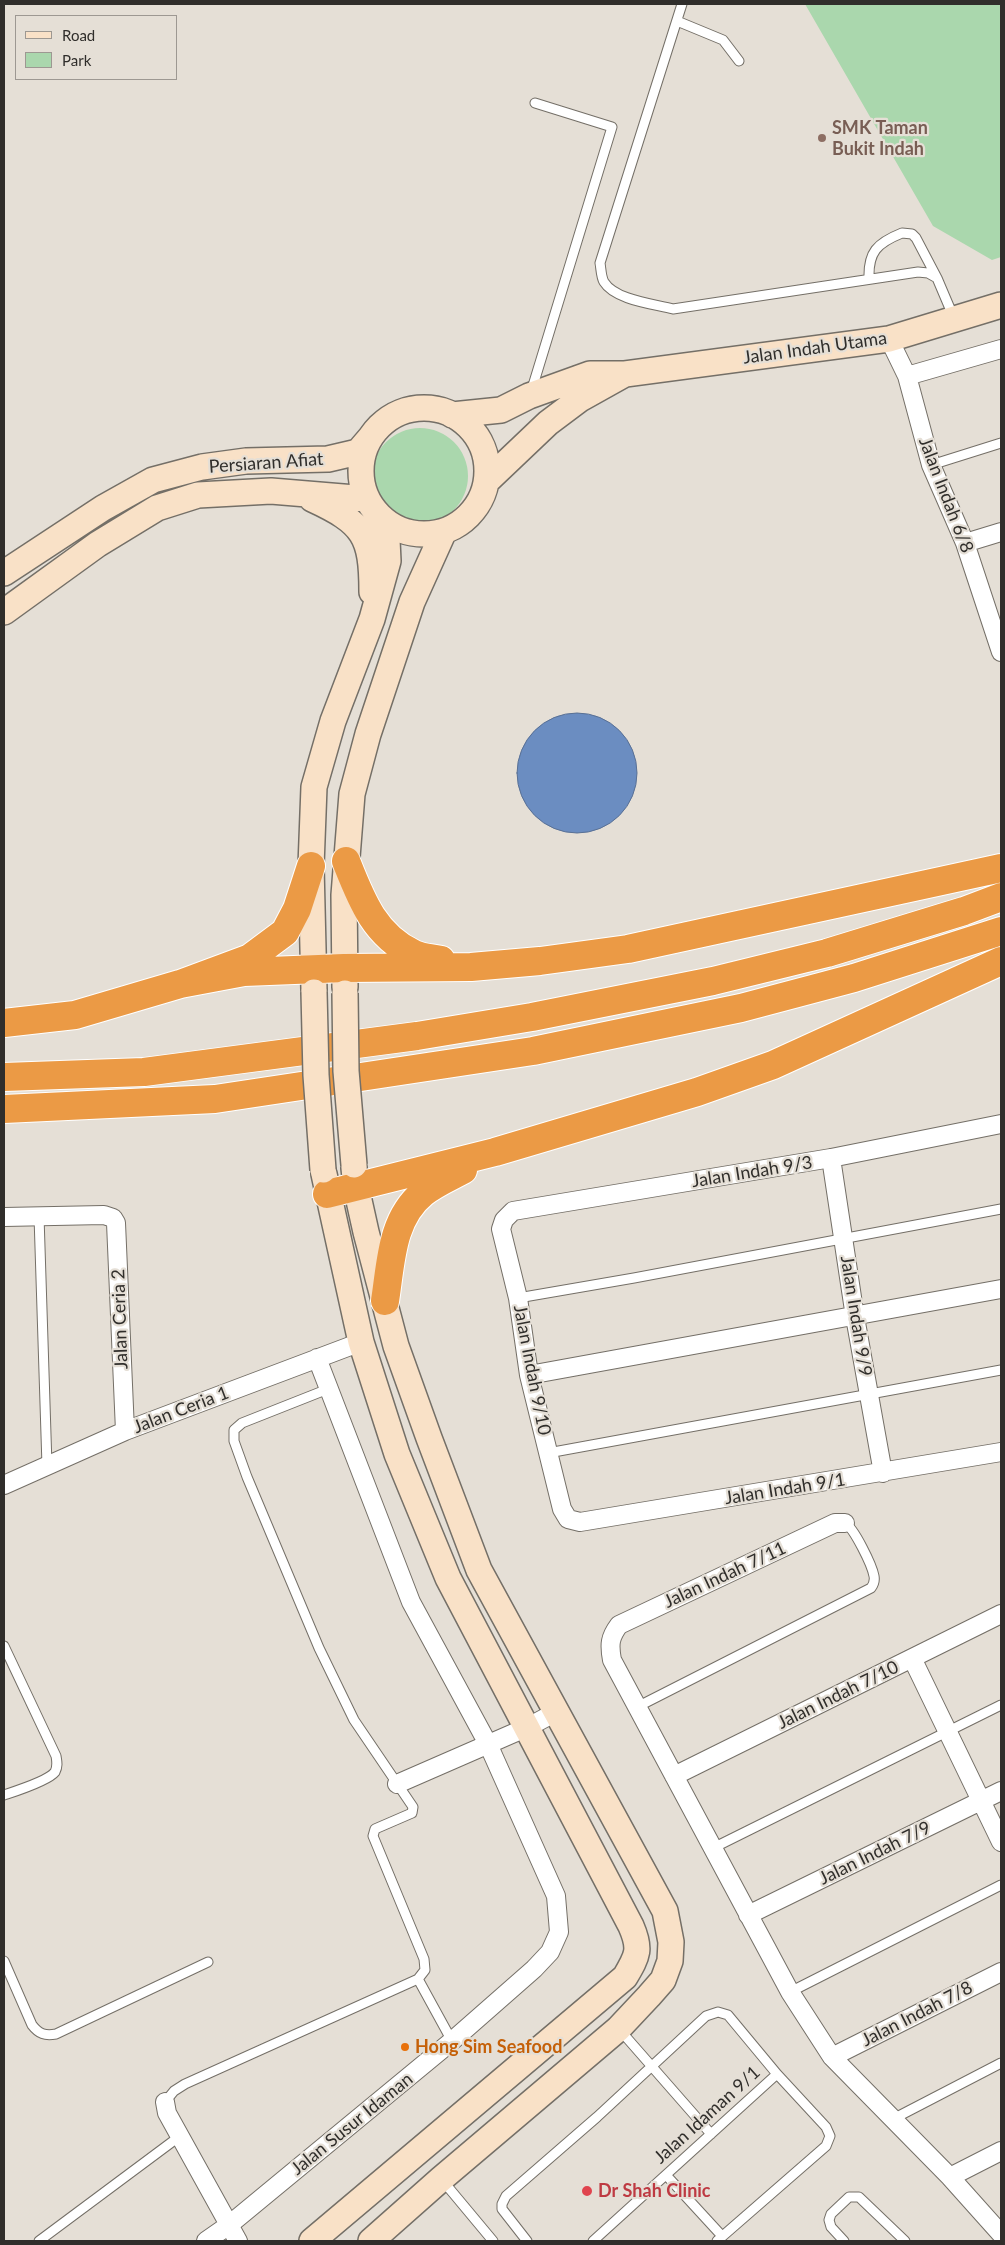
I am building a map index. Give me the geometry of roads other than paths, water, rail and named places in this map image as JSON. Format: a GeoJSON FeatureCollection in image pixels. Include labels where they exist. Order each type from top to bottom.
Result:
{"type":"FeatureCollection","features":[{"type":"Feature","properties":{"kind":"highway"},"geometry":{"type":"LineString","coordinates":[[346,861],[364,906],[382,931],[415,954],[471,968]]}},
{"type":"Feature","properties":{"kind":"highway"},"geometry":{"type":"LineString","coordinates":[[4,1023],[74,1015],[180,984],[250,958],[285,932],[297,909],[311,866]]}},
{"type":"Feature","properties":{"kind":"highway"},"geometry":{"type":"LineString","coordinates":[[180,984],[244,972],[314,981],[344,981],[540,961],[628,949],[1001,868]]}},
{"type":"Feature","properties":{"kind":"highway"},"geometry":{"type":"LineString","coordinates":[[4,1077],[144,1072],[417,1036],[532,1017],[713,981],[827,953],[964,911],[1001,896]]}},
{"type":"Feature","properties":{"kind":"highway"},"geometry":{"type":"LineString","coordinates":[[4,1109],[215,1099],[533,1051],[750,1006],[854,978],[1001,931]]}},
{"type":"Feature","properties":{"kind":"highway"},"geometry":{"type":"LineString","coordinates":[[325,1182],[495,1152],[697,1092],[773,1065],[1001,961]]}},
{"type":"Feature","properties":{"kind":"highway"},"geometry":{"type":"LineString","coordinates":[[385,1301],[394,1244],[403,1215],[423,1193],[495,1152]]}},
{"type":"Feature","properties":{"kind":"main road","name":"Jalan Indah Utama"},"geometry":{"type":"LineString","coordinates":[[625,374],[889,339],[1001,305]]}},
{"type":"Feature","properties":{"kind":"main road"},"geometry":{"type":"LineString","coordinates":[[452,415],[501,410],[529,396],[590,374],[625,374]]}},
{"type":"Feature","properties":{"kind":"main road"},"geometry":{"type":"LineString","coordinates":[[487,481],[548,423],[580,399],[625,374]]}},
{"type":"Feature","properties":{"kind":"main road"},"geometry":{"type":"LineString","coordinates":[[312,2241],[625,1977],[636,1958],[638,1944],[631,1926],[448,1578],[397,1454],[361,1342],[325,1182],[316,1075],[311,866],[314,787],[333,721],[372,619],[388,561],[387,540],[361,479],[362,458],[370,438],[382,424],[398,414],[416,408],[434,409],[452,415],[469,426],[480,442],[487,461],[487,481],[482,497],[472,512],[460,524],[444,531],[427,534],[409,533],[393,526],[373,507]]}},
{"type":"Feature","properties":{"kind":"main road","name":"Persiaran Afiat"},"geometry":{"type":"LineString","coordinates":[[4,573],[103,508],[153,480],[202,467],[246,461],[328,459],[358,452],[370,438]]}},
{"type":"Feature","properties":{"kind":"main road"},"geometry":{"type":"LineString","coordinates":[[172,475],[177,502]]}},
{"type":"Feature","properties":{"kind":"main road","name":"Persiaran Afiat"},"geometry":{"type":"LineString","coordinates":[[4,612],[98,544],[157,508],[198,495],[272,491],[299,492],[373,507]]}},
{"type":"Feature","properties":{"kind":"main road"},"geometry":{"type":"LineString","coordinates":[[299,492],[338,511],[367,540],[372,565],[372,619]]}},
{"type":"Feature","properties":{"kind":"main road"},"geometry":{"type":"LineString","coordinates":[[371,2241],[618,2029],[663,1980],[670,1961],[672,1942],[665,1911],[479,1570],[428,1438],[396,1346],[355,1176],[346,1071],[344,981],[346,861],[352,794],[368,734],[412,602],[444,531]]}},
{"type":"Feature","properties":{"kind":"street","name":"Jalan Indah 6/8"},"geometry":{"type":"LineString","coordinates":[[889,339],[906,376],[931,465],[996,619],[1001,652]]}},
{"type":"Feature","properties":{"kind":"street"},"geometry":{"type":"LineString","coordinates":[[906,376],[1001,349]]}},
{"type":"Feature","properties":{"kind":"street"},"geometry":{"type":"LineString","coordinates":[[965,543],[1001,532]]}},
{"type":"Feature","properties":{"kind":"street","name":"Jalan Indah 9/3"},"geometry":{"type":"LineString","coordinates":[[504,1220],[513,1211],[831,1158],[1001,1124]]}},
{"type":"Feature","properties":{"kind":"street","name":"Jalan Indah 9/9"},"geometry":{"type":"LineString","coordinates":[[831,1158],[855,1317],[883,1473]]}},
{"type":"Feature","properties":{"kind":"street","name":"Jalan Ceria 2"},"geometry":{"type":"LineString","coordinates":[[39,1216],[104,1215],[113,1218],[117,1227],[125,1431]]}},
{"type":"Feature","properties":{"kind":"street"},"geometry":{"type":"LineString","coordinates":[[4,1218],[39,1216]]}},
{"type":"Feature","properties":{"kind":"street","name":"Jalan Indah 9/10"},"geometry":{"type":"LineString","coordinates":[[504,1220],[501,1229],[518,1298],[529,1375],[562,1509],[568,1520]]}},
{"type":"Feature","properties":{"kind":"street"},"geometry":{"type":"LineString","coordinates":[[529,1375],[1001,1289]]}},
{"type":"Feature","properties":{"kind":"street","name":"Jalan Ceria 1"},"geometry":{"type":"LineString","coordinates":[[4,1485],[125,1431],[361,1342]]}},
{"type":"Feature","properties":{"kind":"street","name":"Jalan Susur Idaman"},"geometry":{"type":"LineString","coordinates":[[206,2241],[229,2225],[452,2041],[534,1969],[550,1952],[559,1932],[556,1896],[488,1744],[411,1602],[317,1358]]}},
{"type":"Feature","properties":{"kind":"street","name":"Jalan Indah 9/1"},"geometry":{"type":"LineString","coordinates":[[568,1520],[580,1522],[1001,1452]]}},
{"type":"Feature","properties":{"kind":"street","name":"Jalan Indah 7/11"},"geometry":{"type":"LineString","coordinates":[[637,1707],[612,1660],[609,1647],[610,1636],[619,1625],[835,1523],[844,1523]]}},
{"type":"Feature","properties":{"kind":"street","name":"Jalan Indah 7/10"},"geometry":{"type":"LineString","coordinates":[[674,1776],[1001,1614]]}},
{"type":"Feature","properties":{"kind":"street"},"geometry":{"type":"LineString","coordinates":[[912,1658],[1001,1842]]}},
{"type":"Feature","properties":{"kind":"street"},"geometry":{"type":"LineString","coordinates":[[637,1707],[790,1992],[832,2057],[950,2177],[1001,2234]]}},
{"type":"Feature","properties":{"kind":"street"},"geometry":{"type":"LineString","coordinates":[[397,1784],[527,1728],[556,1712]]}},
{"type":"Feature","properties":{"kind":"street","name":"Jalan Indah 7/9"},"geometry":{"type":"LineString","coordinates":[[748,1915],[1001,1791]]}},
{"type":"Feature","properties":{"kind":"street","name":"Jalan Indah 7/8"},"geometry":{"type":"LineString","coordinates":[[832,2057],[1001,1972]]}},
{"type":"Feature","properties":{"kind":"street"},"geometry":{"type":"LineString","coordinates":[[166,2102],[167,2113],[238,2241]]}},
{"type":"Feature","properties":{"kind":"street"},"geometry":{"type":"LineString","coordinates":[[950,2177],[1001,2151]]}},
{"type":"Feature","properties":{"kind":"lane"},"geometry":{"type":"LineString","coordinates":[[682,4],[600,263],[603,281],[613,292],[638,301],[674,309],[918,272],[928,273],[937,278]]}},
{"type":"Feature","properties":{"kind":"lane"},"geometry":{"type":"LineString","coordinates":[[677,21],[723,40],[739,61]]}},
{"type":"Feature","properties":{"kind":"lane"},"geometry":{"type":"LineString","coordinates":[[529,396],[612,127],[535,103]]}},
{"type":"Feature","properties":{"kind":"lane"},"geometry":{"type":"LineString","coordinates":[[869,279],[868,264],[873,251],[902,232],[912,234],[916,238],[937,278],[955,319]]}},
{"type":"Feature","properties":{"kind":"lane"},"geometry":{"type":"LineString","coordinates":[[931,465],[1001,443]]}},
{"type":"Feature","properties":{"kind":"lane"},"geometry":{"type":"LineString","coordinates":[[518,1298],[1001,1209]]}},
{"type":"Feature","properties":{"kind":"lane"},"geometry":{"type":"LineString","coordinates":[[39,1216],[47,1466]]}},
{"type":"Feature","properties":{"kind":"lane"},"geometry":{"type":"LineString","coordinates":[[548,1453],[1001,1370]]}},
{"type":"Feature","properties":{"kind":"lane"},"geometry":{"type":"LineString","coordinates":[[166,2102],[174,2091],[185,2084],[418,1979],[425,1970],[424,1959],[373,1836],[376,1829],[412,1813],[413,1807],[354,1720],[319,1648],[247,1477],[234,1441],[234,1430],[242,1423],[328,1389]]}},
{"type":"Feature","properties":{"kind":"lane"},"geometry":{"type":"LineString","coordinates":[[637,1707],[871,1588],[874,1583],[873,1573],[852,1529],[844,1523]]}},
{"type":"Feature","properties":{"kind":"lane"},"geometry":{"type":"LineString","coordinates":[[4,1646],[56,1756],[58,1764],[48,1778],[4,1795]]}},
{"type":"Feature","properties":{"kind":"lane"},"geometry":{"type":"LineString","coordinates":[[712,1848],[1001,1705]]}},
{"type":"Feature","properties":{"kind":"lane"},"geometry":{"type":"LineString","coordinates":[[790,1992],[1001,1885]]}},
{"type":"Feature","properties":{"kind":"lane"},"geometry":{"type":"LineString","coordinates":[[4,1961],[32,2025],[38,2032],[47,2036],[56,2034],[208,1962]]}},
{"type":"Feature","properties":{"kind":"lane"},"geometry":{"type":"LineString","coordinates":[[418,1979],[452,2041]]}},
{"type":"Feature","properties":{"kind":"lane"},"geometry":{"type":"LineString","coordinates":[[527,2241],[505,2214],[502,2204],[503,2200],[706,2016],[718,2012],[728,2015],[777,2074],[826,2127],[829,2131],[829,2141],[720,2239],[666,2175]]}},
{"type":"Feature","properties":{"kind":"lane"},"geometry":{"type":"LineString","coordinates":[[618,2029],[711,2134]]}},
{"type":"Feature","properties":{"kind":"lane"},"geometry":{"type":"LineString","coordinates":[[894,2119],[1001,2063]]}},
{"type":"Feature","properties":{"kind":"lane","name":"Jalan Idaman 9/1"},"geometry":{"type":"LineString","coordinates":[[594,2241],[777,2074]]}},
{"type":"Feature","properties":{"kind":"lane"},"geometry":{"type":"LineString","coordinates":[[39,2241],[180,2136]]}},
{"type":"Feature","properties":{"kind":"lane"},"geometry":{"type":"LineString","coordinates":[[441,2179],[493,2241]]}},
{"type":"Feature","properties":{"kind":"lane"},"geometry":{"type":"LineString","coordinates":[[839,2240],[831,2227],[829,2220],[831,2214],[849,2197],[859,2196],[905,2241]]}},
{"type":"Feature","properties":{"kind":"water"},"geometry":{"type":"Polygon","coordinates":[[[577,713],[589,714],[600,718],[610,723],[619,731],[627,740],[632,750],[636,761],[636,785],[632,796],[627,806],[619,815],[610,823],[600,828],[589,832],[577,833],[565,832],[554,828],[544,823],[535,815],[527,806],[522,796],[518,785],[517,773],[518,761],[522,750],[527,740],[535,731],[544,723],[554,718],[565,714],[577,713]]]}},
{"type":"Feature","properties":{"kind":"place","name":"SMK Taman Bukit Indah"},"geometry":{"type":"Point","coordinates":[822,138]}},
{"type":"Feature","properties":{"kind":"place","name":"Hong Sim Seafood"},"geometry":{"type":"Point","coordinates":[405,2047]}},
{"type":"Feature","properties":{"kind":"place","name":"Dr Shah Clinic"},"geometry":{"type":"Point","coordinates":[587,2191]}}]}
